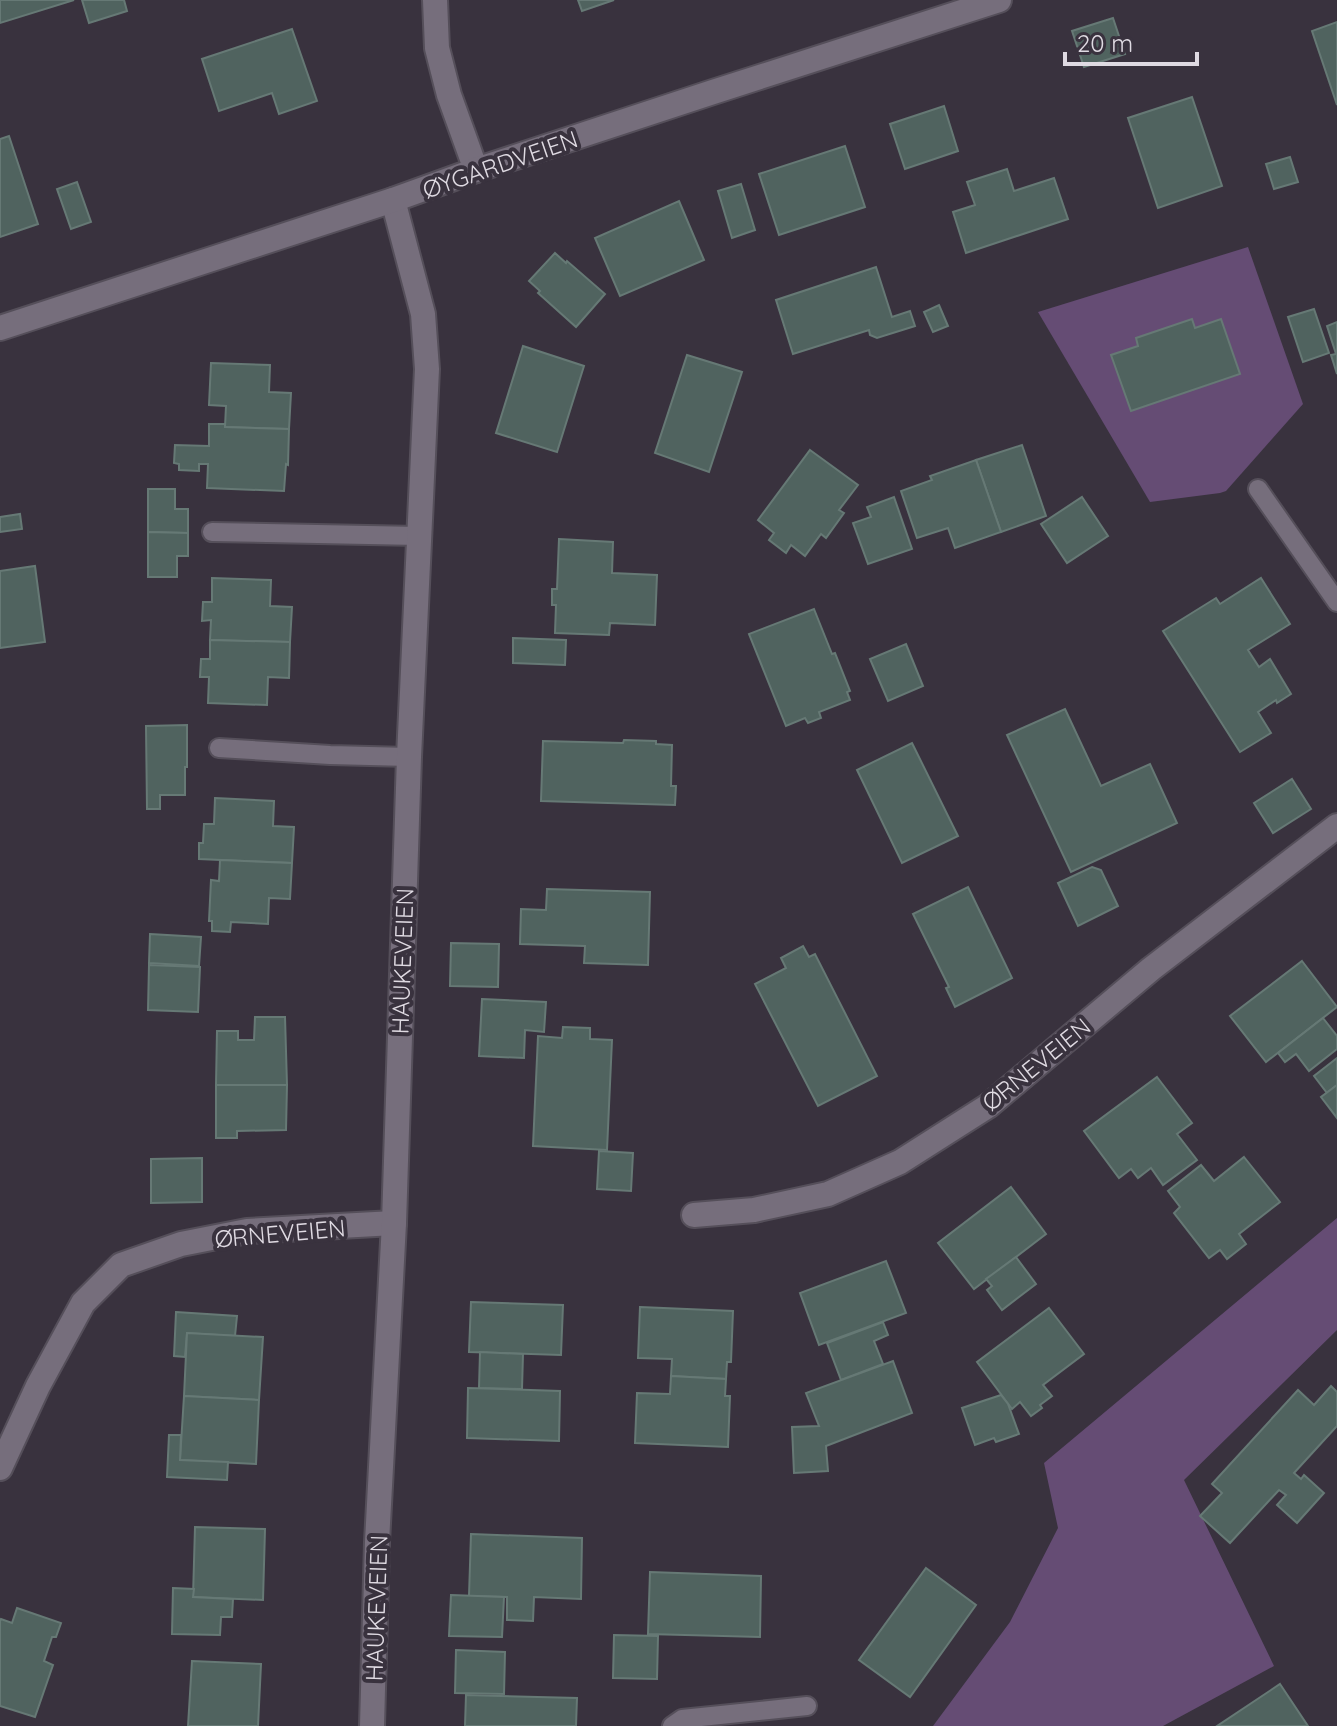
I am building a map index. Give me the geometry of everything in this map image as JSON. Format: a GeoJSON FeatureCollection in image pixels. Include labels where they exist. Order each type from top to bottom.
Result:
{"type":"FeatureCollection","features":[{"type":"Feature","properties":{"kind":"street"},"geometry":{"type":"LineString","coordinates":[[435,0],[437,48],[449,95],[476,170]]}},
{"type":"Feature","properties":{"kind":"street","name":"ØYGARDVEIEN"},"geometry":{"type":"LineString","coordinates":[[0,328],[999,0]]}},
{"type":"Feature","properties":{"kind":"street","name":"HAUKEVEIEN"},"geometry":{"type":"LineString","coordinates":[[372,1726],[377,1542],[394,1223],[409,757],[427,369],[423,314],[393,200]]}},
{"type":"Feature","properties":{"kind":"street","name":"ØRNEVEIEN"},"geometry":{"type":"LineString","coordinates":[[694,1215],[754,1210],[828,1194],[900,1162],[988,1106],[1151,969],[1337,826]]}},
{"type":"Feature","properties":{"kind":"street","name":"ØRNEVEIEN"},"geometry":{"type":"LineString","coordinates":[[0,1468],[38,1386],[83,1303],[121,1265],[181,1244],[247,1231],[394,1223]]}},
{"type":"Feature","properties":{"kind":"lane"},"geometry":{"type":"LineString","coordinates":[[1258,489],[1337,602]]}},
{"type":"Feature","properties":{"kind":"lane"},"geometry":{"type":"LineString","coordinates":[[212,532],[419,536]]}},
{"type":"Feature","properties":{"kind":"lane"},"geometry":{"type":"LineString","coordinates":[[219,748],[409,757]]}},
{"type":"Feature","properties":{"kind":"lane"},"geometry":{"type":"LineString","coordinates":[[672,1726],[682,1719],[807,1706]]}},
{"type":"Feature","properties":{"kind":"shaded area"},"geometry":{"type":"Polygon","coordinates":[[[1248,247],[1303,404],[1226,491],[1150,502],[1038,312],[1248,247]]]}},
{"type":"Feature","properties":{"kind":"shaded area"},"geometry":{"type":"Polygon","coordinates":[[[1337,1218],[1337,1330],[1184,1480],[1274,1666],[1163,1726],[933,1726],[1010,1622],[1058,1528],[1044,1463],[1337,1218]]]}},
{"type":"Feature","properties":{"kind":"building"},"geometry":{"type":"Polygon","coordinates":[[[0,0],[74,0],[0,23],[0,0]]]}},
{"type":"Feature","properties":{"kind":"building"},"geometry":{"type":"Polygon","coordinates":[[[82,0],[124,0],[127,11],[89,23],[82,0]]]}},
{"type":"Feature","properties":{"kind":"building"},"geometry":{"type":"Polygon","coordinates":[[[578,0],[614,0],[582,11],[578,0]]]}},
{"type":"Feature","properties":{"kind":"building"},"geometry":{"type":"Polygon","coordinates":[[[1113,18],[1125,54],[1084,67],[1072,31],[1113,18]]]}},
{"type":"Feature","properties":{"kind":"building"},"geometry":{"type":"Polygon","coordinates":[[[1337,22],[1337,105],[1312,31],[1337,22]]]}},
{"type":"Feature","properties":{"kind":"building"},"geometry":{"type":"Polygon","coordinates":[[[292,29],[317,101],[279,114],[272,93],[219,111],[202,59],[292,29]]]}},
{"type":"Feature","properties":{"kind":"building"},"geometry":{"type":"Polygon","coordinates":[[[1192,97],[1222,186],[1158,208],[1128,118],[1192,97]]]}},
{"type":"Feature","properties":{"kind":"building"},"geometry":{"type":"Polygon","coordinates":[[[944,106],[958,151],[905,169],[890,124],[944,106]]]}},
{"type":"Feature","properties":{"kind":"building"},"geometry":{"type":"Polygon","coordinates":[[[9,136],[38,224],[0,237],[0,139],[9,136]]]}},
{"type":"Feature","properties":{"kind":"building"},"geometry":{"type":"Polygon","coordinates":[[[845,146],[865,207],[779,235],[759,174],[845,146]]]}},
{"type":"Feature","properties":{"kind":"building"},"geometry":{"type":"Polygon","coordinates":[[[1290,157],[1298,182],[1274,189],[1266,164],[1290,157]]]}},
{"type":"Feature","properties":{"kind":"building"},"geometry":{"type":"Polygon","coordinates":[[[1007,169],[1014,191],[1054,178],[1068,219],[966,253],[953,212],[975,205],[967,182],[1007,169]]]}},
{"type":"Feature","properties":{"kind":"building"},"geometry":{"type":"Polygon","coordinates":[[[77,182],[91,222],[71,229],[57,189],[77,182]]]}},
{"type":"Feature","properties":{"kind":"building"},"geometry":{"type":"Polygon","coordinates":[[[741,184],[755,230],[732,238],[718,191],[741,184]]]}},
{"type":"Feature","properties":{"kind":"building"},"geometry":{"type":"Polygon","coordinates":[[[679,201],[704,260],[620,296],[595,238],[679,201]]]}},
{"type":"Feature","properties":{"kind":"building"},"geometry":{"type":"Polygon","coordinates":[[[555,253],[605,294],[576,327],[529,281],[555,253]]]}},
{"type":"Feature","properties":{"kind":"building"},"geometry":{"type":"Polygon","coordinates":[[[876,267],[892,317],[910,311],[915,326],[877,338],[870,335],[869,330],[793,354],[776,300],[876,267]]]}},
{"type":"Feature","properties":{"kind":"building"},"geometry":{"type":"Polygon","coordinates":[[[939,305],[948,326],[933,332],[924,312],[939,305]]]}},
{"type":"Feature","properties":{"kind":"building"},"geometry":{"type":"Polygon","coordinates":[[[1314,309],[1329,353],[1303,362],[1288,317],[1314,309]]]}},
{"type":"Feature","properties":{"kind":"building"},"geometry":{"type":"Polygon","coordinates":[[[1192,319],[1195,328],[1221,319],[1240,374],[1131,411],[1111,355],[1138,346],[1136,338],[1192,319]]]}},
{"type":"Feature","properties":{"kind":"building"},"geometry":{"type":"Polygon","coordinates":[[[1337,322],[1337,374],[1331,355],[1336,354],[1327,326],[1337,322]]]}},
{"type":"Feature","properties":{"kind":"building"},"geometry":{"type":"Polygon","coordinates":[[[523,346],[584,366],[557,452],[496,433],[523,346]]]}},
{"type":"Feature","properties":{"kind":"building"},"geometry":{"type":"Polygon","coordinates":[[[687,355],[742,372],[709,472],[655,453],[687,355]]]}},
{"type":"Feature","properties":{"kind":"building"},"geometry":{"type":"Polygon","coordinates":[[[211,363],[270,365],[269,392],[291,393],[289,429],[225,427],[226,406],[209,405],[211,363]]]}},
{"type":"Feature","properties":{"kind":"building"},"geometry":{"type":"Polygon","coordinates":[[[209,424],[289,429],[284,491],[207,488],[208,464],[199,464],[199,471],[179,470],[179,464],[174,463],[175,445],[209,446],[209,424]]]}},
{"type":"Feature","properties":{"kind":"building"},"geometry":{"type":"Polygon","coordinates":[[[1022,445],[1046,516],[1001,532],[976,460],[1022,445]]]}},
{"type":"Feature","properties":{"kind":"building"},"geometry":{"type":"Polygon","coordinates":[[[810,450],[858,485],[839,510],[844,513],[826,538],[821,534],[805,556],[791,545],[786,553],[769,540],[774,533],[758,520],[810,450]]]}},
{"type":"Feature","properties":{"kind":"building"},"geometry":{"type":"Polygon","coordinates":[[[976,460],[1001,532],[955,548],[948,528],[917,538],[901,491],[932,480],[930,476],[976,460]]]}},
{"type":"Feature","properties":{"kind":"building"},"geometry":{"type":"Polygon","coordinates":[[[148,489],[175,489],[175,509],[188,509],[188,533],[148,532],[148,489]]]}},
{"type":"Feature","properties":{"kind":"building"},"geometry":{"type":"Polygon","coordinates":[[[894,497],[912,549],[868,564],[853,523],[871,517],[867,507],[894,497]]]}},
{"type":"Feature","properties":{"kind":"building"},"geometry":{"type":"Polygon","coordinates":[[[1082,497],[1108,536],[1067,563],[1041,524],[1082,497]]]}},
{"type":"Feature","properties":{"kind":"building"},"geometry":{"type":"Polygon","coordinates":[[[20,514],[22,529],[0,532],[0,517],[20,514]]]}},
{"type":"Feature","properties":{"kind":"building"},"geometry":{"type":"Polygon","coordinates":[[[148,532],[188,533],[188,556],[177,556],[177,577],[148,577],[148,532]]]}},
{"type":"Feature","properties":{"kind":"building"},"geometry":{"type":"Polygon","coordinates":[[[559,539],[613,542],[612,573],[657,575],[655,625],[610,623],[609,635],[555,633],[556,605],[552,605],[552,589],[557,589],[559,539]]]}},
{"type":"Feature","properties":{"kind":"building"},"geometry":{"type":"Polygon","coordinates":[[[35,566],[45,642],[0,648],[0,571],[35,566]]]}},
{"type":"Feature","properties":{"kind":"building"},"geometry":{"type":"Polygon","coordinates":[[[212,578],[271,580],[270,606],[292,607],[290,642],[210,640],[211,620],[202,621],[203,602],[212,602],[212,578]]]}},
{"type":"Feature","properties":{"kind":"building"},"geometry":{"type":"Polygon","coordinates":[[[1261,578],[1290,624],[1248,650],[1259,667],[1270,659],[1291,694],[1258,712],[1271,733],[1240,752],[1163,631],[1216,598],[1220,604],[1261,578]]]}},
{"type":"Feature","properties":{"kind":"building"},"geometry":{"type":"Polygon","coordinates":[[[814,609],[832,654],[835,653],[850,691],[847,692],[850,700],[819,712],[821,718],[808,723],[805,718],[786,726],[749,634],[814,609]]]}},
{"type":"Feature","properties":{"kind":"building"},"geometry":{"type":"Polygon","coordinates":[[[513,638],[566,640],[565,665],[513,663],[513,638]]]}},
{"type":"Feature","properties":{"kind":"building"},"geometry":{"type":"Polygon","coordinates":[[[210,640],[290,642],[289,678],[268,677],[267,705],[208,703],[209,677],[200,677],[201,659],[210,659],[210,640]]]}},
{"type":"Feature","properties":{"kind":"building"},"geometry":{"type":"Polygon","coordinates":[[[906,644],[923,686],[888,701],[870,659],[906,644]]]}},
{"type":"Feature","properties":{"kind":"building"},"geometry":{"type":"Polygon","coordinates":[[[1065,709],[1101,786],[1150,764],[1177,823],[1071,872],[1007,735],[1065,709]]]}},
{"type":"Feature","properties":{"kind":"building"},"geometry":{"type":"Polygon","coordinates":[[[187,725],[185,795],[160,795],[160,809],[147,809],[146,726],[187,725]]]}},
{"type":"Feature","properties":{"kind":"building"},"geometry":{"type":"Polygon","coordinates":[[[624,740],[672,745],[671,786],[676,786],[675,805],[541,801],[543,741],[623,743],[624,740]]]}},
{"type":"Feature","properties":{"kind":"building"},"geometry":{"type":"Polygon","coordinates":[[[912,743],[958,836],[902,863],[857,770],[912,743]]]}},
{"type":"Feature","properties":{"kind":"building"},"geometry":{"type":"Polygon","coordinates":[[[1292,779],[1311,809],[1273,833],[1254,803],[1292,779]]]}},
{"type":"Feature","properties":{"kind":"building"},"geometry":{"type":"Polygon","coordinates":[[[215,798],[274,801],[273,826],[294,827],[292,863],[199,859],[204,824],[214,824],[215,798]]]}},
{"type":"Feature","properties":{"kind":"building"},"geometry":{"type":"Polygon","coordinates":[[[220,860],[292,863],[290,899],[269,898],[268,924],[231,922],[230,932],[212,931],[212,921],[209,921],[211,880],[219,881],[220,860]]]}},
{"type":"Feature","properties":{"kind":"building"},"geometry":{"type":"Polygon","coordinates":[[[1092,867],[1101,870],[1118,906],[1078,926],[1058,883],[1092,867]]]}},
{"type":"Feature","properties":{"kind":"building"},"geometry":{"type":"Polygon","coordinates":[[[968,887],[1012,978],[955,1007],[946,988],[949,987],[913,914],[968,887]]]}},
{"type":"Feature","properties":{"kind":"building"},"geometry":{"type":"Polygon","coordinates":[[[547,889],[650,892],[648,965],[584,963],[585,946],[520,944],[521,909],[546,910],[547,889]]]}},
{"type":"Feature","properties":{"kind":"building"},"geometry":{"type":"Polygon","coordinates":[[[150,934],[201,937],[199,966],[149,963],[150,934]]]}},
{"type":"Feature","properties":{"kind":"building"},"geometry":{"type":"Polygon","coordinates":[[[451,943],[499,944],[498,987],[450,986],[451,943]]]}},
{"type":"Feature","properties":{"kind":"building"},"geometry":{"type":"Polygon","coordinates":[[[803,946],[809,957],[815,954],[877,1076],[818,1106],[755,984],[786,968],[781,958],[803,946]]]}},
{"type":"Feature","properties":{"kind":"building"},"geometry":{"type":"Polygon","coordinates":[[[1302,961],[1337,1007],[1266,1062],[1230,1016],[1302,961]]]}},
{"type":"Feature","properties":{"kind":"building"},"geometry":{"type":"Polygon","coordinates":[[[149,965],[200,967],[198,1012],[148,1010],[149,965]]]}},
{"type":"Feature","properties":{"kind":"building"},"geometry":{"type":"Polygon","coordinates":[[[482,999],[546,1002],[544,1032],[525,1030],[524,1058],[479,1056],[482,999]]]}},
{"type":"Feature","properties":{"kind":"building"},"geometry":{"type":"Polygon","coordinates":[[[255,1017],[285,1017],[287,1085],[216,1085],[217,1031],[238,1031],[238,1040],[254,1040],[255,1017]]]}},
{"type":"Feature","properties":{"kind":"building"},"geometry":{"type":"Polygon","coordinates":[[[1323,1018],[1337,1036],[1337,1049],[1309,1071],[1296,1054],[1285,1062],[1278,1053],[1323,1018]]]}},
{"type":"Feature","properties":{"kind":"building"},"geometry":{"type":"Polygon","coordinates":[[[563,1027],[590,1028],[590,1039],[612,1040],[607,1150],[533,1146],[538,1036],[562,1038],[563,1027]]]}},
{"type":"Feature","properties":{"kind":"building"},"geometry":{"type":"Polygon","coordinates":[[[1337,1058],[1337,1085],[1327,1093],[1314,1076],[1337,1058]]]}},
{"type":"Feature","properties":{"kind":"building"},"geometry":{"type":"Polygon","coordinates":[[[1157,1077],[1192,1123],[1177,1134],[1197,1160],[1163,1185],[1151,1168],[1138,1178],[1131,1169],[1119,1178],[1084,1131],[1157,1077]]]}},
{"type":"Feature","properties":{"kind":"building"},"geometry":{"type":"Polygon","coordinates":[[[216,1085],[287,1085],[286,1130],[237,1131],[237,1138],[216,1138],[216,1085]]]}},
{"type":"Feature","properties":{"kind":"building"},"geometry":{"type":"Polygon","coordinates":[[[1337,1085],[1337,1118],[1321,1097],[1337,1085]]]}},
{"type":"Feature","properties":{"kind":"building"},"geometry":{"type":"Polygon","coordinates":[[[599,1151],[633,1153],[631,1191],[597,1189],[599,1151]]]}},
{"type":"Feature","properties":{"kind":"building"},"geometry":{"type":"Polygon","coordinates":[[[1244,1157],[1280,1202],[1239,1234],[1246,1244],[1227,1259],[1220,1250],[1209,1258],[1174,1213],[1180,1207],[1168,1191],[1201,1165],[1214,1181],[1244,1157]]]}},
{"type":"Feature","properties":{"kind":"building"},"geometry":{"type":"Polygon","coordinates":[[[202,1158],[202,1202],[151,1203],[151,1159],[202,1158]]]}},
{"type":"Feature","properties":{"kind":"building"},"geometry":{"type":"Polygon","coordinates":[[[1011,1187],[1046,1234],[974,1289],[938,1243],[1011,1187]]]}},
{"type":"Feature","properties":{"kind":"building"},"geometry":{"type":"Polygon","coordinates":[[[1016,1257],[1036,1284],[1002,1310],[987,1290],[992,1286],[986,1279],[1016,1257]]]}},
{"type":"Feature","properties":{"kind":"building"},"geometry":{"type":"Polygon","coordinates":[[[886,1261],[906,1313],[819,1345],[800,1293],[886,1261]]]}},
{"type":"Feature","properties":{"kind":"building"},"geometry":{"type":"Polygon","coordinates":[[[471,1302],[563,1305],[561,1355],[469,1352],[471,1302]]]}},
{"type":"Feature","properties":{"kind":"building"},"geometry":{"type":"Polygon","coordinates":[[[640,1307],[733,1311],[731,1362],[727,1362],[726,1379],[671,1376],[672,1359],[638,1358],[640,1307]]]}},
{"type":"Feature","properties":{"kind":"building"},"geometry":{"type":"Polygon","coordinates":[[[1049,1308],[1084,1354],[1043,1385],[1052,1396],[1031,1416],[1020,1402],[1012,1409],[977,1362],[1049,1308]]]}},
{"type":"Feature","properties":{"kind":"building"},"geometry":{"type":"Polygon","coordinates":[[[176,1312],[237,1316],[235,1336],[187,1333],[185,1357],[174,1356],[176,1312]]]}},
{"type":"Feature","properties":{"kind":"building"},"geometry":{"type":"Polygon","coordinates":[[[883,1322],[888,1335],[874,1341],[883,1364],[841,1380],[827,1343],[883,1322]]]}},
{"type":"Feature","properties":{"kind":"building"},"geometry":{"type":"Polygon","coordinates":[[[187,1333],[263,1337],[259,1400],[184,1396],[187,1333]]]}},
{"type":"Feature","properties":{"kind":"building"},"geometry":{"type":"Polygon","coordinates":[[[480,1352],[523,1354],[522,1389],[479,1388],[480,1352]]]}},
{"type":"Feature","properties":{"kind":"building"},"geometry":{"type":"Polygon","coordinates":[[[893,1361],[912,1413],[826,1446],[828,1471],[794,1473],[792,1427],[819,1426],[806,1393],[893,1361]]]}},
{"type":"Feature","properties":{"kind":"building"},"geometry":{"type":"Polygon","coordinates":[[[671,1376],[726,1379],[725,1396],[730,1396],[728,1447],[635,1443],[637,1393],[670,1394],[671,1376]]]}},
{"type":"Feature","properties":{"kind":"building"},"geometry":{"type":"Polygon","coordinates":[[[1331,1386],[1337,1392],[1337,1426],[1294,1473],[1301,1479],[1304,1475],[1324,1493],[1297,1523],[1277,1505],[1286,1495],[1279,1490],[1230,1543],[1200,1516],[1222,1493],[1212,1484],[1298,1390],[1314,1405],[1331,1386]]]}},
{"type":"Feature","properties":{"kind":"building"},"geometry":{"type":"Polygon","coordinates":[[[468,1388],[560,1391],[559,1441],[467,1438],[468,1388]]]}},
{"type":"Feature","properties":{"kind":"building"},"geometry":{"type":"Polygon","coordinates":[[[1001,1395],[1008,1404],[1019,1434],[975,1445],[962,1408],[1001,1395]]]}},
{"type":"Feature","properties":{"kind":"building"},"geometry":{"type":"Polygon","coordinates":[[[184,1396],[259,1400],[256,1464],[180,1460],[184,1396]]]}},
{"type":"Feature","properties":{"kind":"building"},"geometry":{"type":"Polygon","coordinates":[[[169,1435],[181,1435],[180,1460],[228,1462],[227,1480],[167,1477],[169,1435]]]}},
{"type":"Feature","properties":{"kind":"building"},"geometry":{"type":"Polygon","coordinates":[[[195,1527],[265,1529],[263,1600],[193,1597],[195,1527]]]}},
{"type":"Feature","properties":{"kind":"building"},"geometry":{"type":"Polygon","coordinates":[[[471,1534],[582,1538],[581,1599],[534,1597],[533,1621],[507,1620],[507,1597],[469,1596],[471,1534]]]}},
{"type":"Feature","properties":{"kind":"building"},"geometry":{"type":"Polygon","coordinates":[[[926,1568],[976,1605],[910,1697],[859,1660],[926,1568]]]}},
{"type":"Feature","properties":{"kind":"building"},"geometry":{"type":"Polygon","coordinates":[[[650,1572],[761,1576],[760,1637],[648,1634],[650,1572]]]}},
{"type":"Feature","properties":{"kind":"building"},"geometry":{"type":"Polygon","coordinates":[[[173,1588],[194,1589],[193,1597],[233,1599],[232,1617],[221,1617],[220,1635],[172,1634],[173,1588]]]}},
{"type":"Feature","properties":{"kind":"building"},"geometry":{"type":"Polygon","coordinates":[[[451,1595],[504,1597],[502,1637],[449,1636],[451,1595]]]}},
{"type":"Feature","properties":{"kind":"building"},"geometry":{"type":"Polygon","coordinates":[[[17,1608],[61,1623],[56,1637],[52,1637],[44,1661],[53,1665],[35,1717],[0,1706],[0,1621],[12,1623],[17,1608]]]}},
{"type":"Feature","properties":{"kind":"building"},"geometry":{"type":"Polygon","coordinates":[[[614,1635],[658,1636],[657,1679],[613,1678],[614,1635]]]}},
{"type":"Feature","properties":{"kind":"building"},"geometry":{"type":"Polygon","coordinates":[[[456,1650],[505,1652],[504,1694],[455,1693],[456,1650]]]}},
{"type":"Feature","properties":{"kind":"building"},"geometry":{"type":"Polygon","coordinates":[[[192,1661],[261,1664],[258,1726],[188,1726],[192,1661]]]}},
{"type":"Feature","properties":{"kind":"building"},"geometry":{"type":"Polygon","coordinates":[[[1280,1684],[1308,1726],[1217,1726],[1280,1684]]]}},
{"type":"Feature","properties":{"kind":"building"},"geometry":{"type":"Polygon","coordinates":[[[466,1695],[577,1698],[576,1726],[465,1726],[466,1695]]]}}]}
